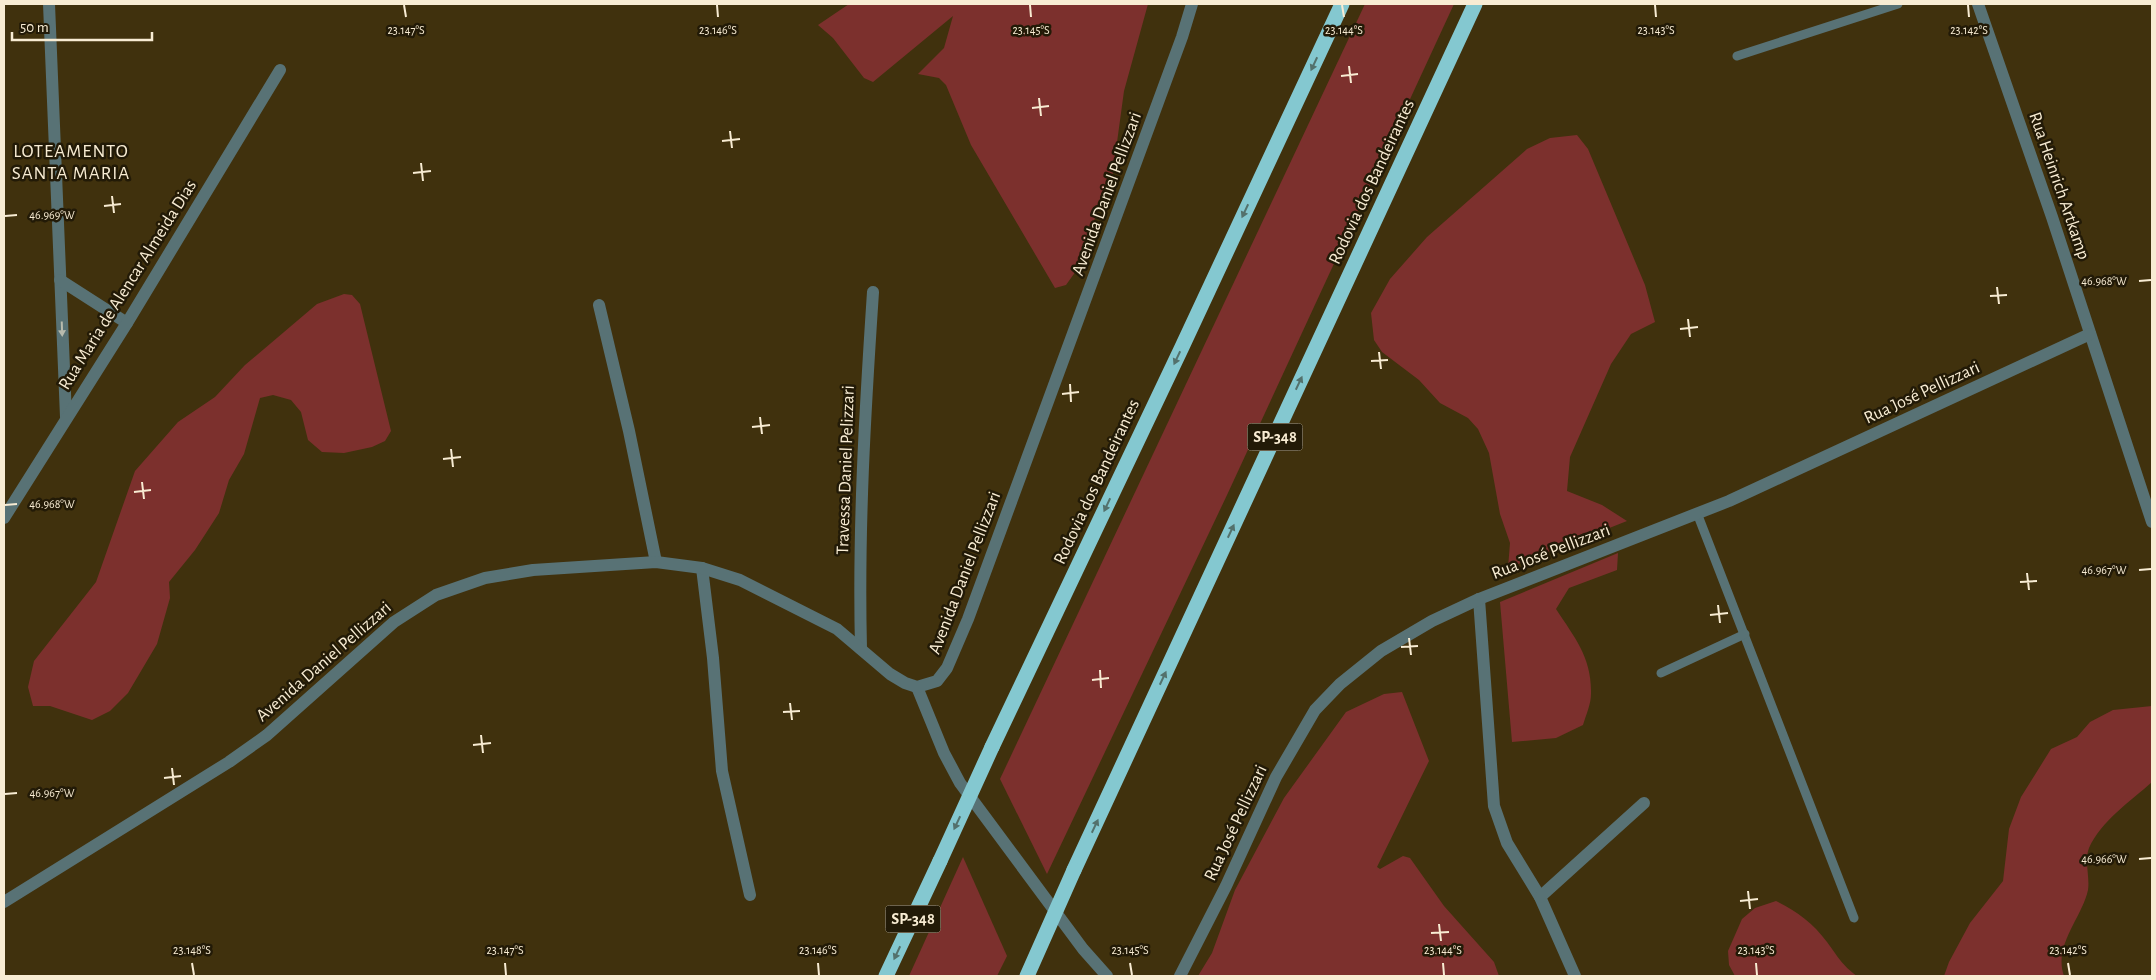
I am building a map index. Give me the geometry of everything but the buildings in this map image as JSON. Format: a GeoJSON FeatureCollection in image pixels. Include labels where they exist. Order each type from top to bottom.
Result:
{"type":"FeatureCollection","features":[{"type":"Feature","properties":{"kind":"highway","name":"Rodovia dos Bandeirantes"},"geometry":{"type":"LineString","coordinates":[[886,976],[1342,4]]}},
{"type":"Feature","properties":{"kind":"highway","name":"Rodovia dos Bandeirantes"},"geometry":{"type":"LineString","coordinates":[[1027,976],[1074,870],[1476,4]]}},
{"type":"Feature","properties":{"kind":"street"},"geometry":{"type":"LineString","coordinates":[[49,4],[66,417]]}},
{"type":"Feature","properties":{"kind":"street","name":"Avenida Daniel Pellizzari"},"geometry":{"type":"LineString","coordinates":[[4,902],[229,762],[266,735],[394,622],[436,595],[484,578],[533,570],[656,562],[702,568],[740,580],[837,629],[890,674],[905,683],[917,687],[937,681],[947,668],[968,619],[1086,302],[1182,37],[1192,4]]}},
{"type":"Feature","properties":{"kind":"street","name":"Rua Heinrich Artkamp"},"geometry":{"type":"LineString","coordinates":[[1978,4],[2152,522]]}},
{"type":"Feature","properties":{"kind":"street","name":"Rua Maria de Alencar Almeida Dias"},"geometry":{"type":"LineString","coordinates":[[4,518],[127,323],[280,70]]}},
{"type":"Feature","properties":{"kind":"street"},"geometry":{"type":"LineString","coordinates":[[60,280],[127,323]]}},
{"type":"Feature","properties":{"kind":"street","name":"Travessa Daniel Pelizzari"},"geometry":{"type":"LineString","coordinates":[[861,649],[862,465],[874,292]]}},
{"type":"Feature","properties":{"kind":"street"},"geometry":{"type":"LineString","coordinates":[[599,305],[629,431],[656,562]]}},
{"type":"Feature","properties":{"kind":"street","name":"Rua José Pellizzari"},"geometry":{"type":"LineString","coordinates":[[1180,976],[1226,886],[1276,778],[1314,710],[1340,684],[1380,651],[1432,620],[1479,599],[1698,513],[1816,462],[2090,334]]}},
{"type":"Feature","properties":{"kind":"street"},"geometry":{"type":"LineString","coordinates":[[702,568],[713,658],[722,771],[750,895]]}},
{"type":"Feature","properties":{"kind":"street"},"geometry":{"type":"LineString","coordinates":[[1479,599],[1494,806],[1507,842],[1540,897],[1575,976]]}},
{"type":"Feature","properties":{"kind":"street"},"geometry":{"type":"LineString","coordinates":[[917,687],[944,753],[960,783],[1083,949],[1107,976]]}},
{"type":"Feature","properties":{"kind":"street"},"geometry":{"type":"LineString","coordinates":[[1540,897],[1644,803]]}},
{"type":"Feature","properties":{"kind":"lane"},"geometry":{"type":"LineString","coordinates":[[1737,56],[1898,4]]}},
{"type":"Feature","properties":{"kind":"lane"},"geometry":{"type":"LineString","coordinates":[[1698,513],[1854,918]]}},
{"type":"Feature","properties":{"kind":"lane"},"geometry":{"type":"LineString","coordinates":[[1661,673],[1745,634]]}},
{"type":"Feature","properties":{"kind":"shaded area"},"geometry":{"type":"Polygon","coordinates":[[[849,4],[1148,4],[1124,91],[1112,179],[1104,193],[1076,271],[1066,285],[1055,288],[971,145],[946,85],[939,78],[918,74],[944,48],[953,16],[873,82],[864,78],[833,38],[818,25],[849,4]]]}},
{"type":"Feature","properties":{"kind":"shaded area"},"geometry":{"type":"Polygon","coordinates":[[[1365,4],[1454,4],[1227,495],[1047,874],[1000,779],[1365,4]]]}},
{"type":"Feature","properties":{"kind":"shaded area"},"geometry":{"type":"Polygon","coordinates":[[[1577,135],[1588,149],[1645,285],[1655,322],[1631,334],[1611,364],[1570,457],[1567,491],[1602,505],[1627,521],[1508,568],[1510,543],[1500,514],[1489,453],[1478,429],[1468,418],[1440,403],[1419,380],[1382,352],[1374,340],[1371,313],[1390,279],[1427,237],[1527,149],[1550,138],[1577,135]]]}},
{"type":"Feature","properties":{"kind":"shaded area"},"geometry":{"type":"Polygon","coordinates":[[[344,294],[352,295],[360,304],[391,431],[385,441],[372,447],[344,453],[322,452],[308,440],[301,412],[291,400],[273,395],[260,398],[244,454],[229,480],[219,513],[195,550],[169,582],[170,598],[157,644],[128,693],[110,711],[92,720],[50,706],[33,706],[28,687],[34,661],[96,582],[135,471],[178,422],[215,397],[245,365],[317,304],[344,294]]]}},
{"type":"Feature","properties":{"kind":"shaded area"},"geometry":{"type":"Polygon","coordinates":[[[1618,553],[1617,570],[1569,588],[1556,609],[1581,649],[1589,670],[1591,698],[1583,725],[1556,738],[1512,742],[1500,602],[1618,553]]]}},
{"type":"Feature","properties":{"kind":"shaded area"},"geometry":{"type":"Polygon","coordinates":[[[1402,692],[1429,761],[1377,867],[1380,869],[1403,856],[1410,858],[1444,906],[1494,962],[1499,976],[1198,976],[1212,953],[1235,890],[1284,798],[1346,712],[1384,694],[1402,692]]]}},
{"type":"Feature","properties":{"kind":"shaded area"},"geometry":{"type":"Polygon","coordinates":[[[2152,706],[2152,782],[2109,820],[2094,838],[2089,848],[2087,858],[2088,890],[2062,953],[2064,976],[1944,976],[1949,962],[1970,923],[2003,881],[2009,829],[2021,797],[2051,749],[2077,737],[2090,722],[2113,710],[2152,706]]]}},
{"type":"Feature","properties":{"kind":"shaded area"},"geometry":{"type":"Polygon","coordinates":[[[963,857],[1007,956],[997,976],[909,976],[963,857]]]}},
{"type":"Feature","properties":{"kind":"shaded area"},"geometry":{"type":"Polygon","coordinates":[[[1776,901],[1810,923],[1822,935],[1844,964],[1857,976],[1735,976],[1729,965],[1728,951],[1742,919],[1755,908],[1776,901]]]}},
{"type":"Feature","properties":{"kind":"district","name":"LOTEAMENTO SANTA MARIA"},"geometry":{"type":"Point","coordinates":[71,162]}}]}
